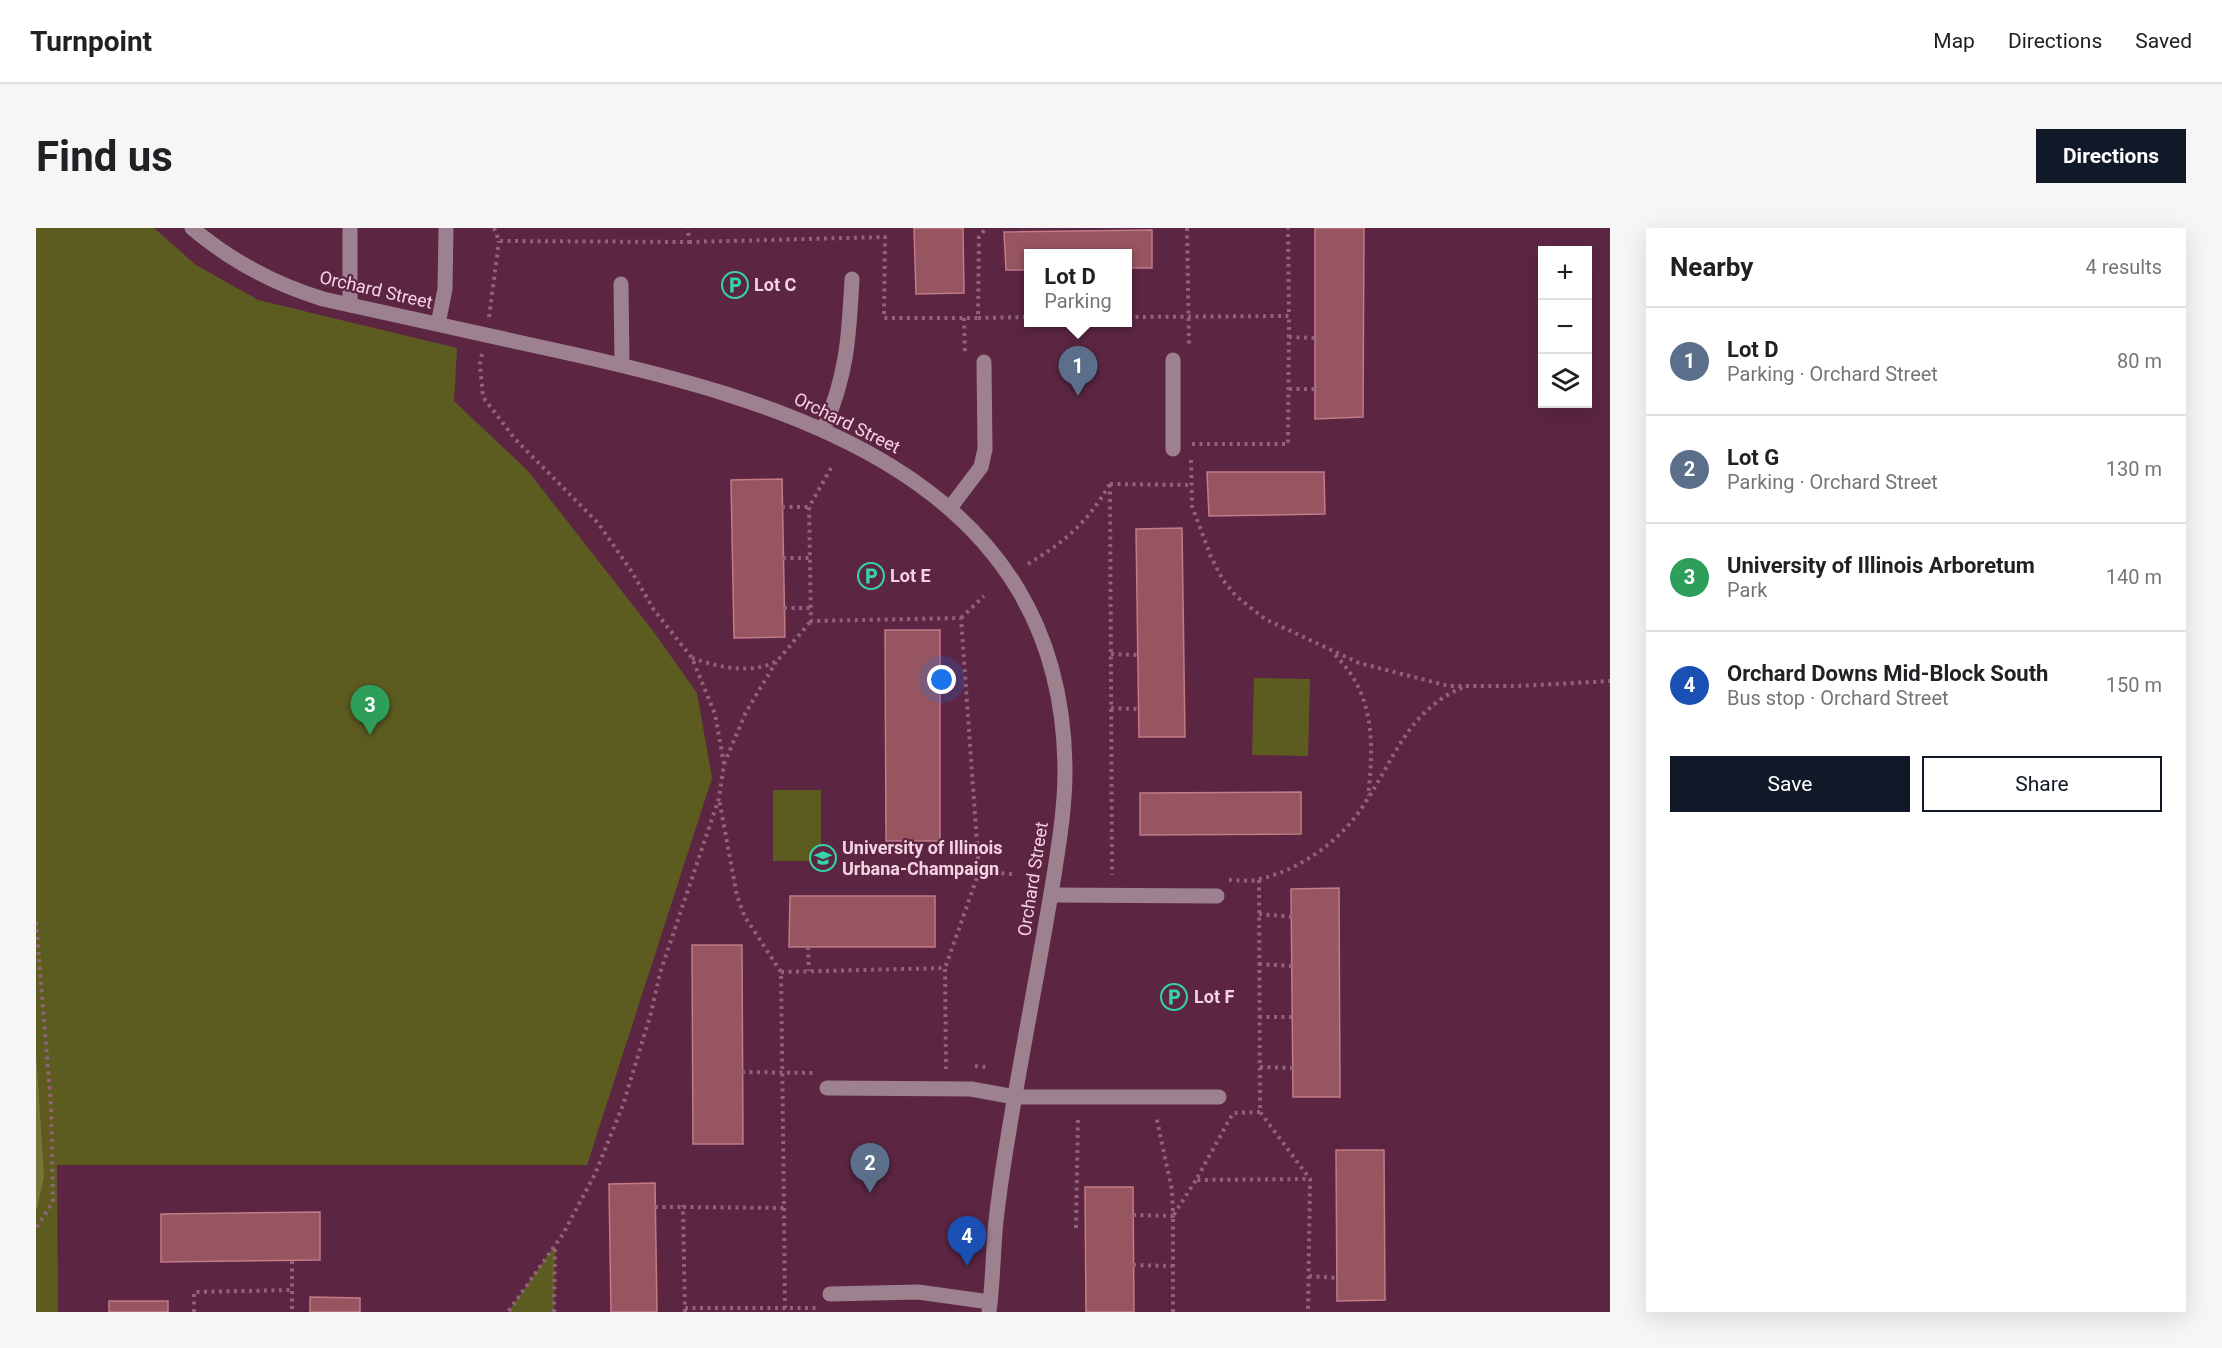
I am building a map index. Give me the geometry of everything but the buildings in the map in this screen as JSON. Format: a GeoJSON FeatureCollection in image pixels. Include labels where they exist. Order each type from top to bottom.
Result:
{"type":"FeatureCollection","features":[{"type":"Feature","properties":{"kind":"street","name":"Orchard Street"},"geometry":{"type":"LineString","coordinates":[[192,228],[208,242],[259,274],[291,289],[350,305],[622,364],[718,390],[824,430],[881,458],[950,508],[993,551],[1016,585],[1036,627],[1053,676],[1064,730],[1065,775],[1062,823],[1051,895],[1015,1097],[996,1223],[990,1307]]}},
{"type":"Feature","properties":{"kind":"street"},"geometry":{"type":"LineString","coordinates":[[350,228],[350,305]]}},
{"type":"Feature","properties":{"kind":"street"},"geometry":{"type":"LineString","coordinates":[[438,324],[445,289],[446,228]]}},
{"type":"Feature","properties":{"kind":"street"},"geometry":{"type":"LineString","coordinates":[[824,430],[834,406],[847,355],[852,279]]}},
{"type":"Feature","properties":{"kind":"street"},"geometry":{"type":"LineString","coordinates":[[621,284],[622,364]]}},
{"type":"Feature","properties":{"kind":"street"},"geometry":{"type":"LineString","coordinates":[[1173,360],[1173,449]]}},
{"type":"Feature","properties":{"kind":"street"},"geometry":{"type":"LineString","coordinates":[[950,508],[981,467],[985,449],[984,362]]}},
{"type":"Feature","properties":{"kind":"street"},"geometry":{"type":"LineString","coordinates":[[1051,895],[1217,896]]}},
{"type":"Feature","properties":{"kind":"street"},"geometry":{"type":"LineString","coordinates":[[827,1088],[971,1089],[1015,1097],[1220,1097]]}},
{"type":"Feature","properties":{"kind":"street"},"geometry":{"type":"LineString","coordinates":[[830,1294],[918,1292],[990,1307]]}},
{"type":"Feature","properties":{"kind":"path"},"geometry":{"type":"LineString","coordinates":[[494,228],[499,241],[480,364],[483,397],[515,439],[598,523],[632,572],[654,610],[692,658],[715,714],[724,764]]}},
{"type":"Feature","properties":{"kind":"path"},"geometry":{"type":"LineString","coordinates":[[499,241],[689,242],[688,228]]}},
{"type":"Feature","properties":{"kind":"path"},"geometry":{"type":"LineString","coordinates":[[1187,228],[1189,351]]}},
{"type":"Feature","properties":{"kind":"path"},"geometry":{"type":"LineString","coordinates":[[1192,444],[1288,444],[1290,316],[1288,228]]}},
{"type":"Feature","properties":{"kind":"path"},"geometry":{"type":"LineString","coordinates":[[1132,317],[1290,316]]}},
{"type":"Feature","properties":{"kind":"path"},"geometry":{"type":"LineString","coordinates":[[978,318],[1024,318]]}},
{"type":"Feature","properties":{"kind":"path"},"geometry":{"type":"LineString","coordinates":[[1289,336],[1315,338]]}},
{"type":"Feature","properties":{"kind":"path"},"geometry":{"type":"LineString","coordinates":[[1289,388],[1315,389]]}},
{"type":"Feature","properties":{"kind":"path"},"geometry":{"type":"LineString","coordinates":[[1191,432],[1192,506],[1211,557],[1223,580],[1236,596],[1265,620],[1359,663],[1438,683],[1466,686],[1518,686],[1610,681]]}},
{"type":"Feature","properties":{"kind":"path"},"geometry":{"type":"LineString","coordinates":[[508,1312],[555,1245],[595,1174],[623,1105],[651,1013],[660,973],[719,798],[724,764],[746,712],[777,661],[811,621],[809,507],[831,468]]}},
{"type":"Feature","properties":{"kind":"path"},"geometry":{"type":"LineString","coordinates":[[1110,484],[1191,485]]}},
{"type":"Feature","properties":{"kind":"path"},"geometry":{"type":"LineString","coordinates":[[1028,564],[1056,547],[1092,514],[1110,484]]}},
{"type":"Feature","properties":{"kind":"path"},"geometry":{"type":"LineString","coordinates":[[1110,484],[1112,879]]}},
{"type":"Feature","properties":{"kind":"path"},"geometry":{"type":"LineString","coordinates":[[782,507],[809,507]]}},
{"type":"Feature","properties":{"kind":"path"},"geometry":{"type":"LineString","coordinates":[[783,558],[810,558]]}},
{"type":"Feature","properties":{"kind":"path"},"geometry":{"type":"LineString","coordinates":[[811,621],[961,618],[984,596]]}},
{"type":"Feature","properties":{"kind":"path"},"geometry":{"type":"LineString","coordinates":[[784,608],[811,608]]}},
{"type":"Feature","properties":{"kind":"path"},"geometry":{"type":"LineString","coordinates":[[946,1073],[945,968],[979,872],[961,618]]}},
{"type":"Feature","properties":{"kind":"path"},"geometry":{"type":"LineString","coordinates":[[1332,652],[1347,667],[1358,684],[1371,726],[1372,764],[1368,797]]}},
{"type":"Feature","properties":{"kind":"path"},"geometry":{"type":"LineString","coordinates":[[1111,654],[1138,655]]}},
{"type":"Feature","properties":{"kind":"path"},"geometry":{"type":"LineString","coordinates":[[692,658],[710,664],[745,668],[777,661]]}},
{"type":"Feature","properties":{"kind":"path"},"geometry":{"type":"LineString","coordinates":[[1308,1312],[1310,1179],[1260,1112],[1259,880],[1290,867],[1337,837],[1368,797],[1408,729],[1436,702],[1466,686]]}},
{"type":"Feature","properties":{"kind":"path"},"geometry":{"type":"LineString","coordinates":[[1111,708],[1138,709]]}},
{"type":"Feature","properties":{"kind":"path"},"geometry":{"type":"LineString","coordinates":[[719,798],[741,906],[745,917],[781,972],[785,1308]]}},
{"type":"Feature","properties":{"kind":"path"},"geometry":{"type":"LineString","coordinates":[[979,872],[1012,874]]}},
{"type":"Feature","properties":{"kind":"path"},"geometry":{"type":"LineString","coordinates":[[1259,914],[1292,917]]}},
{"type":"Feature","properties":{"kind":"path"},"geometry":{"type":"LineString","coordinates":[[36,922],[51,1105],[53,1202],[36,1228]]}},
{"type":"Feature","properties":{"kind":"path"},"geometry":{"type":"LineString","coordinates":[[808,947],[809,971]]}},
{"type":"Feature","properties":{"kind":"path"},"geometry":{"type":"LineString","coordinates":[[1259,964],[1292,966]]}},
{"type":"Feature","properties":{"kind":"path"},"geometry":{"type":"LineString","coordinates":[[781,972],[945,968]]}},
{"type":"Feature","properties":{"kind":"path"},"geometry":{"type":"LineString","coordinates":[[1259,1017],[1292,1017]]}},
{"type":"Feature","properties":{"kind":"path"},"geometry":{"type":"LineString","coordinates":[[1260,1067],[1293,1068]]}},
{"type":"Feature","properties":{"kind":"path"},"geometry":{"type":"LineString","coordinates":[[1173,1216],[1233,1113],[1260,1112]]}},
{"type":"Feature","properties":{"kind":"path"},"geometry":{"type":"LineString","coordinates":[[1076,1228],[1078,1113]]}},
{"type":"Feature","properties":{"kind":"path"},"geometry":{"type":"LineString","coordinates":[[1155,1113],[1172,1190],[1173,1312]]}},
{"type":"Feature","properties":{"kind":"path"},"geometry":{"type":"LineString","coordinates":[[1196,1179],[1310,1179]]}},
{"type":"Feature","properties":{"kind":"path"},"geometry":{"type":"LineString","coordinates":[[655,1207],[784,1208]]}},
{"type":"Feature","properties":{"kind":"path"},"geometry":{"type":"LineString","coordinates":[[683,1207],[685,1312]]}},
{"type":"Feature","properties":{"kind":"path"},"geometry":{"type":"LineString","coordinates":[[1133,1215],[1173,1216]]}},
{"type":"Feature","properties":{"kind":"path"},"geometry":{"type":"LineString","coordinates":[[554,1312],[555,1245]]}},
{"type":"Feature","properties":{"kind":"path"},"geometry":{"type":"LineString","coordinates":[[292,1261],[292,1312]]}},
{"type":"Feature","properties":{"kind":"path"},"geometry":{"type":"LineString","coordinates":[[1134,1264],[1172,1266]]}},
{"type":"Feature","properties":{"kind":"path"},"geometry":{"type":"LineString","coordinates":[[1309,1276],[1336,1278]]}},
{"type":"Feature","properties":{"kind":"path"},"geometry":{"type":"LineString","coordinates":[[194,1312],[194,1292],[292,1290]]}},
{"type":"Feature","properties":{"kind":"shaded area"},"geometry":{"type":"Polygon","coordinates":[[[36,228],[154,228],[196,265],[258,300],[457,348],[454,401],[528,471],[653,631],[697,693],[712,778],[587,1165],[57,1165],[58,1312],[36,1312],[36,228]]]}},
{"type":"Feature","properties":{"kind":"shaded area"},"geometry":{"type":"Polygon","coordinates":[[[1254,678],[1310,679],[1308,756],[1252,755],[1254,678]]]}},
{"type":"Feature","properties":{"kind":"shaded area"},"geometry":{"type":"Polygon","coordinates":[[[773,790],[821,790],[821,861],[773,861],[773,790]]]}},
{"type":"Feature","properties":{"kind":"shaded area"},"geometry":{"type":"Polygon","coordinates":[[[36,1052],[44,1176],[37,1209],[36,1209],[36,1052]]]}},
{"type":"Feature","properties":{"kind":"shaded area"},"geometry":{"type":"Polygon","coordinates":[[[555,1245],[554,1312],[508,1312],[555,1245]]]}},
{"type":"Feature","properties":{"kind":"place","name":"Lot C"},"geometry":{"type":"Point","coordinates":[735,285]}},
{"type":"Feature","properties":{"kind":"place","name":"Lot D"},"geometry":{"type":"Point","coordinates":[1078,396]}},
{"type":"Feature","properties":{"kind":"place","name":"Lot E"},"geometry":{"type":"Point","coordinates":[871,576]}},
{"type":"Feature","properties":{"kind":"place","name":"University of Illinois Arboretum"},"geometry":{"type":"Point","coordinates":[370,735]}},
{"type":"Feature","properties":{"kind":"place","name":"University of Illinois Urbana-Champaign"},"geometry":{"type":"Point","coordinates":[823,858]}},
{"type":"Feature","properties":{"kind":"place","name":"Lot F"},"geometry":{"type":"Point","coordinates":[1174,997]}},
{"type":"Feature","properties":{"kind":"place","name":"Lot G"},"geometry":{"type":"Point","coordinates":[870,1193]}},
{"type":"Feature","properties":{"kind":"place","name":"Orchard Downs Mid-Block South"},"geometry":{"type":"Point","coordinates":[967,1266]}}]}
